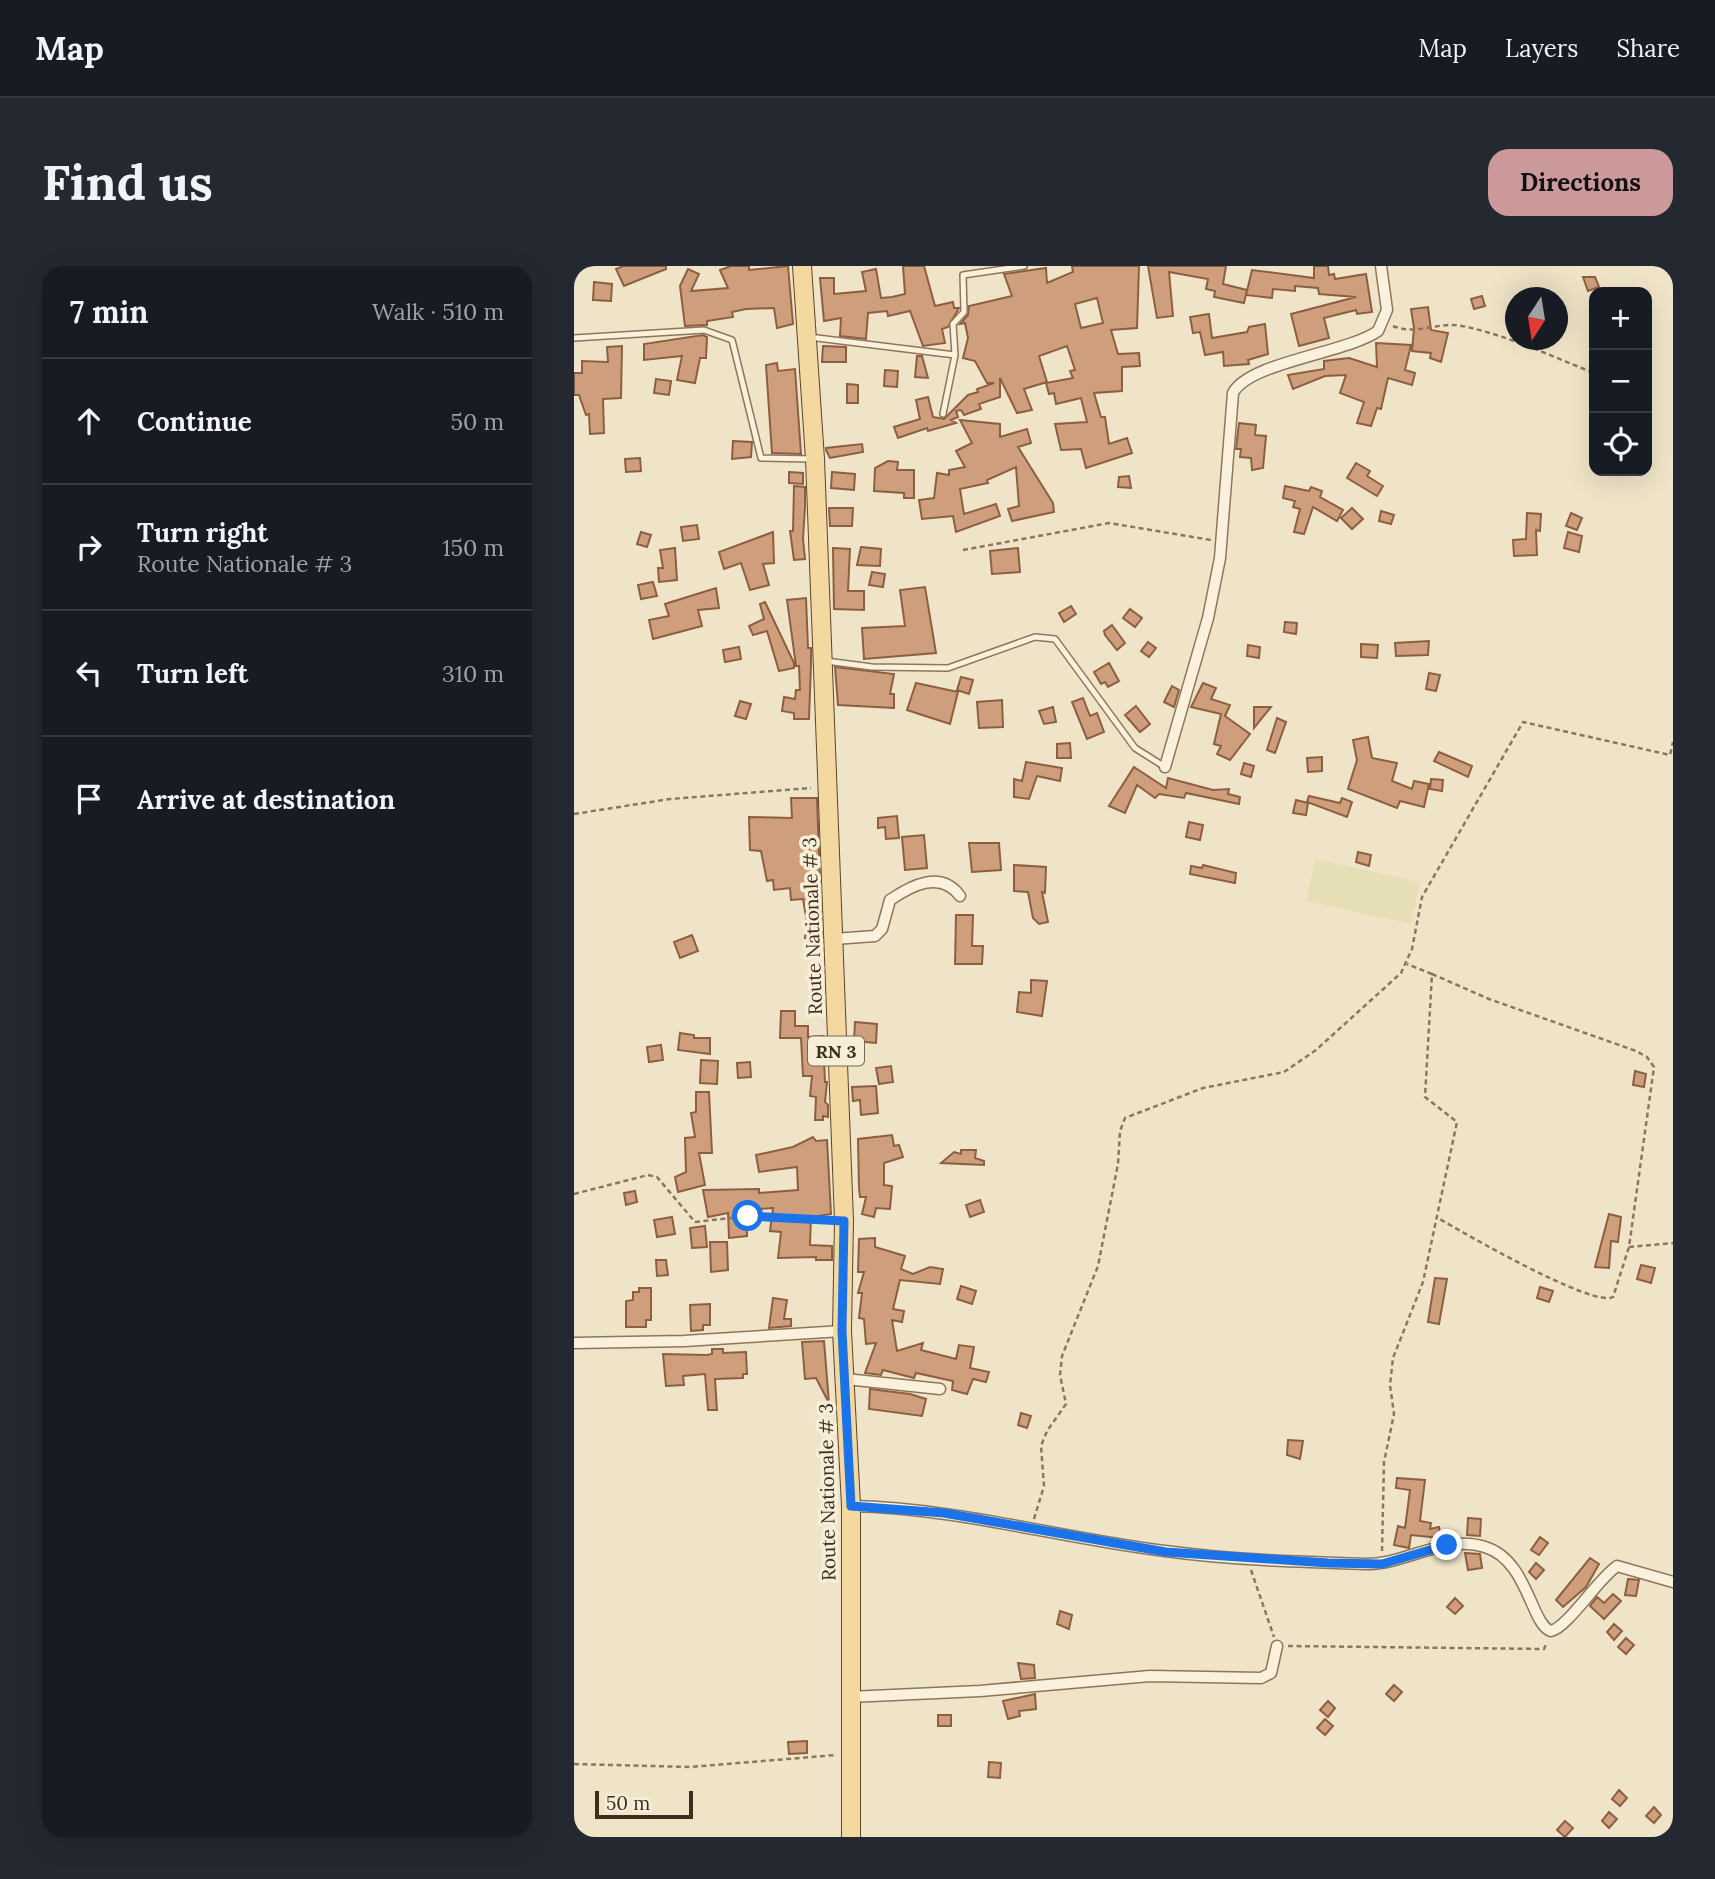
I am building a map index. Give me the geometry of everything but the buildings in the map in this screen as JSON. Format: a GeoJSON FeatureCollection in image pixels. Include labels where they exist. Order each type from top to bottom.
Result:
{"type":"FeatureCollection","features":[{"type":"Feature","properties":{"kind":"main road","name":"Route Nationale # 3"},"geometry":{"type":"LineString","coordinates":[[802,266],[815,459],[844,1221],[842,1331],[851,1506],[851,1837]]}},
{"type":"Feature","properties":{"kind":"street"},"geometry":{"type":"LineString","coordinates":[[1166,767],[1208,618],[1223,542],[1231,399],[1236,387],[1270,369],[1372,335],[1384,322],[1386,298],[1381,266]]}},
{"type":"Feature","properties":{"kind":"street"},"geometry":{"type":"LineString","coordinates":[[834,939],[871,937],[879,933],[890,900],[924,882],[940,882],[960,897]]}},
{"type":"Feature","properties":{"kind":"street"},"geometry":{"type":"LineString","coordinates":[[574,1343],[684,1341],[842,1331]]}},
{"type":"Feature","properties":{"kind":"street"},"geometry":{"type":"LineString","coordinates":[[846,1379],[940,1389]]}},
{"type":"Feature","properties":{"kind":"street"},"geometry":{"type":"LineString","coordinates":[[851,1506],[917,1510],[1166,1552],[1382,1564],[1447,1545],[1462,1543],[1487,1547],[1499,1553],[1517,1571],[1543,1625],[1551,1631],[1562,1626],[1603,1576],[1616,1566],[1673,1582]]}},
{"type":"Feature","properties":{"kind":"street"},"geometry":{"type":"LineString","coordinates":[[849,1697],[980,1691],[1150,1676],[1261,1678],[1271,1672],[1277,1646]]}},
{"type":"Feature","properties":{"kind":"lane"},"geometry":{"type":"LineString","coordinates":[[943,414],[955,355],[953,324],[964,312],[964,275],[1024,266]]}},
{"type":"Feature","properties":{"kind":"lane"},"geometry":{"type":"LineString","coordinates":[[574,338],[704,330],[732,341],[761,458],[815,459]]}},
{"type":"Feature","properties":{"kind":"lane"},"geometry":{"type":"LineString","coordinates":[[807,337],[955,355]]}},
{"type":"Feature","properties":{"kind":"lane"},"geometry":{"type":"LineString","coordinates":[[823,660],[872,667],[948,668],[1035,637],[1046,636],[1055,639],[1135,748],[1166,767]]}},
{"type":"Feature","properties":{"kind":"path"},"geometry":{"type":"LineString","coordinates":[[1384,322],[1412,331],[1453,324],[1470,328],[1589,371]]}},
{"type":"Feature","properties":{"kind":"path"},"geometry":{"type":"LineString","coordinates":[[962,550],[1109,523],[1223,542]]}},
{"type":"Feature","properties":{"kind":"path"},"geometry":{"type":"LineString","coordinates":[[1031,1529],[1044,1486],[1041,1446],[1047,1431],[1066,1404],[1060,1375],[1062,1356],[1098,1266],[1118,1164],[1120,1131],[1125,1118],[1203,1088],[1284,1072],[1359,1013],[1408,964],[1422,897],[1523,722],[1670,755],[1673,743]]}},
{"type":"Feature","properties":{"kind":"path"},"geometry":{"type":"LineString","coordinates":[[574,814],[670,799],[829,787]]}},
{"type":"Feature","properties":{"kind":"path"},"geometry":{"type":"LineString","coordinates":[[1408,964],[1489,999],[1623,1046],[1652,1061],[1654,1074],[1646,1114],[1629,1247],[1616,1293],[1605,1300],[1547,1278],[1438,1218]]}},
{"type":"Feature","properties":{"kind":"path"},"geometry":{"type":"LineString","coordinates":[[1382,1564],[1384,1462],[1394,1414],[1390,1385],[1393,1358],[1423,1282],[1457,1122],[1425,1097],[1432,974]]}},
{"type":"Feature","properties":{"kind":"path"},"geometry":{"type":"LineString","coordinates":[[574,1194],[648,1175],[657,1177],[695,1222],[748,1216],[844,1221]]}},
{"type":"Feature","properties":{"kind":"path"},"geometry":{"type":"LineString","coordinates":[[1629,1247],[1673,1243]]}},
{"type":"Feature","properties":{"kind":"path"},"geometry":{"type":"LineString","coordinates":[[1247,1557],[1277,1646],[1544,1649],[1551,1631]]}},
{"type":"Feature","properties":{"kind":"path"},"geometry":{"type":"LineString","coordinates":[[574,1764],[690,1767],[852,1753]]}},
{"type":"Feature","properties":{"kind":"shaded area"},"geometry":{"type":"Polygon","coordinates":[[[1315,859],[1420,882],[1411,924],[1306,901],[1315,859]]]}},
{"type":"Feature","properties":{"kind":"route"},"geometry":{"type":"LineString","coordinates":[[748,1216],[844,1221],[842,1331],[851,1506],[944,1513],[1166,1552],[1328,1563],[1382,1564],[1447,1545]]}}]}
